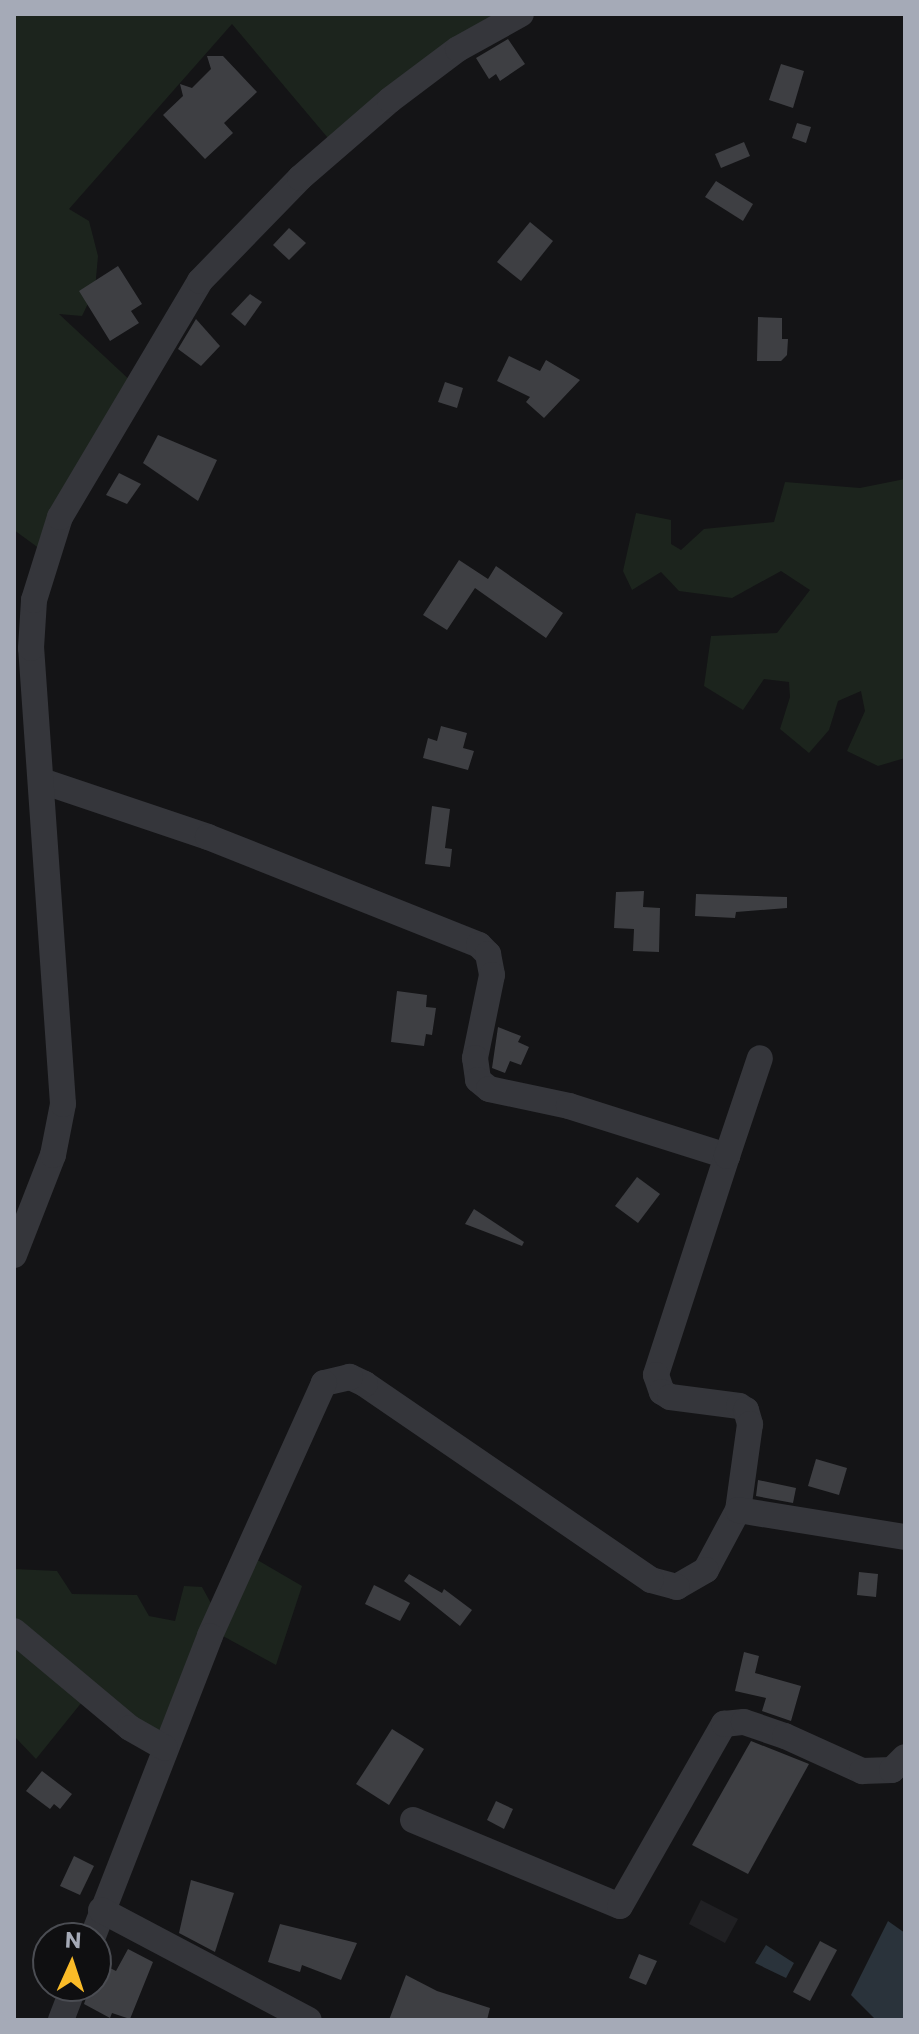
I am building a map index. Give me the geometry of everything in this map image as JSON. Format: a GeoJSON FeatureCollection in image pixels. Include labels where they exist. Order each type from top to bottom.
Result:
{"type":"FeatureCollection","features":[{"type":"Feature","properties":{"kind":"street"},"geometry":{"type":"LineString","coordinates":[[14,1255],[53,1155],[63,1104],[31,648],[44,560],[60,517],[172,321],[200,281],[345,138],[458,49],[521,14]]}},
{"type":"Feature","properties":{"kind":"street"},"geometry":{"type":"LineString","coordinates":[[42,781],[208,837],[479,945],[491,963],[492,975],[475,1058],[478,1080],[489,1089],[569,1106],[727,1156]]}},
{"type":"Feature","properties":{"kind":"street"},"geometry":{"type":"LineString","coordinates":[[97,1922],[165,1748],[313,1398],[335,1377],[365,1384],[436,1428],[651,1580],[666,1586],[688,1584],[706,1570],[738,1510],[750,1424],[746,1410],[670,1397],[662,1392],[656,1375],[760,1058]]}},
{"type":"Feature","properties":{"kind":"street"},"geometry":{"type":"LineString","coordinates":[[738,1510],[905,1537]]}},
{"type":"Feature","properties":{"kind":"street"},"geometry":{"type":"LineString","coordinates":[[14,1631],[130,1728],[165,1748]]}},
{"type":"Feature","properties":{"kind":"street"},"geometry":{"type":"LineString","coordinates":[[413,1820],[620,1906],[724,1724],[744,1722],[785,1736],[862,1771],[892,1770],[905,1757]]}},
{"type":"Feature","properties":{"kind":"street"},"geometry":{"type":"LineString","coordinates":[[101,1910],[309,2020]]}},
{"type":"Feature","properties":{"kind":"shaded area"},"geometry":{"type":"Polygon","coordinates":[[[14,14],[505,14],[333,144],[232,24],[69,209],[89,221],[98,256],[95,289],[82,316],[59,314],[134,384],[40,549],[14,530],[14,14]]]}},
{"type":"Feature","properties":{"kind":"shaded area"},"geometry":{"type":"Polygon","coordinates":[[[905,479],[905,758],[878,766],[847,751],[865,711],[861,691],[838,701],[829,730],[809,753],[780,729],[790,697],[789,682],[764,679],[743,710],[704,686],[711,636],[777,633],[810,590],[781,571],[732,598],[679,591],[661,572],[632,590],[623,571],[636,513],[671,520],[671,544],[681,550],[704,529],[774,522],[785,482],[860,488],[905,479]]]}},
{"type":"Feature","properties":{"kind":"shaded area"},"geometry":{"type":"Polygon","coordinates":[[[254,1558],[302,1586],[276,1665],[221,1635],[254,1558]]]}},
{"type":"Feature","properties":{"kind":"shaded area"},"geometry":{"type":"Polygon","coordinates":[[[14,1569],[57,1571],[72,1594],[137,1595],[149,1616],[175,1621],[184,1586],[202,1587],[213,1607],[167,1723],[155,1734],[14,1618],[14,1569]]]}},
{"type":"Feature","properties":{"kind":"shaded area"},"geometry":{"type":"Polygon","coordinates":[[[14,1640],[86,1697],[36,1759],[14,1736],[14,1640]]]}},
{"type":"Feature","properties":{"kind":"shaded area"},"geometry":{"type":"Polygon","coordinates":[[[701,1900],[738,1919],[725,1943],[689,1924],[701,1900]]]}},
{"type":"Feature","properties":{"kind":"shaded area"},"geometry":{"type":"Polygon","coordinates":[[[888,1921],[905,1933],[905,2020],[876,2020],[851,1995],[888,1921]]]}},
{"type":"Feature","properties":{"kind":"shaded area"},"geometry":{"type":"Polygon","coordinates":[[[766,1945],[794,1963],[786,1978],[755,1963],[766,1945]]]}},
{"type":"Feature","properties":{"kind":"building"},"geometry":{"type":"Polygon","coordinates":[[[508,39],[525,64],[500,81],[496,74],[489,79],[476,58],[508,39]]]}},
{"type":"Feature","properties":{"kind":"building"},"geometry":{"type":"Polygon","coordinates":[[[207,56],[223,56],[257,92],[224,123],[233,133],[205,159],[163,115],[183,96],[180,84],[192,88],[211,69],[207,56]]]}},
{"type":"Feature","properties":{"kind":"building"},"geometry":{"type":"Polygon","coordinates":[[[781,64],[804,71],[793,108],[769,100],[781,64]]]}},
{"type":"Feature","properties":{"kind":"building"},"geometry":{"type":"Polygon","coordinates":[[[797,123],[811,127],[806,143],[792,138],[797,123]]]}},
{"type":"Feature","properties":{"kind":"building"},"geometry":{"type":"Polygon","coordinates":[[[744,142],[750,156],[721,168],[715,154],[744,142]]]}},
{"type":"Feature","properties":{"kind":"building"},"geometry":{"type":"Polygon","coordinates":[[[716,181],[753,204],[743,221],[705,197],[716,181]]]}},
{"type":"Feature","properties":{"kind":"building"},"geometry":{"type":"Polygon","coordinates":[[[530,222],[553,241],[521,281],[497,262],[530,222]]]}},
{"type":"Feature","properties":{"kind":"building"},"geometry":{"type":"Polygon","coordinates":[[[289,228],[306,243],[289,260],[273,245],[289,228]]]}},
{"type":"Feature","properties":{"kind":"building"},"geometry":{"type":"Polygon","coordinates":[[[118,266],[142,304],[131,311],[139,323],[110,341],[79,291],[118,266]]]}},
{"type":"Feature","properties":{"kind":"building"},"geometry":{"type":"Polygon","coordinates":[[[250,294],[262,302],[245,326],[231,314],[250,294]]]}},
{"type":"Feature","properties":{"kind":"building"},"geometry":{"type":"Polygon","coordinates":[[[758,317],[782,318],[782,339],[788,339],[787,355],[781,361],[757,361],[758,317]]]}},
{"type":"Feature","properties":{"kind":"building"},"geometry":{"type":"Polygon","coordinates":[[[196,319],[220,346],[201,366],[178,349],[196,319]]]}},
{"type":"Feature","properties":{"kind":"building"},"geometry":{"type":"Polygon","coordinates":[[[509,356],[540,371],[546,360],[580,380],[544,418],[526,402],[530,397],[497,381],[509,356]]]}},
{"type":"Feature","properties":{"kind":"building"},"geometry":{"type":"Polygon","coordinates":[[[445,382],[463,388],[457,408],[438,402],[445,382]]]}},
{"type":"Feature","properties":{"kind":"building"},"geometry":{"type":"Polygon","coordinates":[[[158,435],[217,460],[198,501],[143,463],[158,435]]]}},
{"type":"Feature","properties":{"kind":"building"},"geometry":{"type":"Polygon","coordinates":[[[119,473],[141,484],[127,504],[106,495],[119,473]]]}},
{"type":"Feature","properties":{"kind":"building"},"geometry":{"type":"Polygon","coordinates":[[[459,560],[488,579],[496,566],[563,613],[546,638],[475,588],[447,630],[423,615],[459,560]]]}},
{"type":"Feature","properties":{"kind":"building"},"geometry":{"type":"Polygon","coordinates":[[[441,726],[467,733],[463,748],[474,751],[468,770],[423,758],[428,738],[437,741],[441,726]]]}},
{"type":"Feature","properties":{"kind":"building"},"geometry":{"type":"Polygon","coordinates":[[[432,806],[450,809],[445,848],[452,849],[450,867],[425,864],[432,806]]]}},
{"type":"Feature","properties":{"kind":"building"},"geometry":{"type":"Polygon","coordinates":[[[644,891],[643,907],[660,908],[659,952],[633,951],[634,929],[614,928],[616,892],[644,891]]]}},
{"type":"Feature","properties":{"kind":"building"},"geometry":{"type":"Polygon","coordinates":[[[696,894],[787,897],[787,908],[736,912],[735,918],[695,916],[696,894]]]}},
{"type":"Feature","properties":{"kind":"building"},"geometry":{"type":"Polygon","coordinates":[[[397,991],[427,995],[426,1007],[436,1008],[432,1035],[426,1034],[424,1046],[391,1042],[397,991]]]}},
{"type":"Feature","properties":{"kind":"building"},"geometry":{"type":"Polygon","coordinates":[[[498,1027],[521,1036],[518,1042],[529,1047],[521,1065],[510,1061],[505,1073],[492,1068],[498,1027]]]}},
{"type":"Feature","properties":{"kind":"building"},"geometry":{"type":"Polygon","coordinates":[[[637,1177],[660,1194],[638,1223],[615,1206],[637,1177]]]}},
{"type":"Feature","properties":{"kind":"building"},"geometry":{"type":"Polygon","coordinates":[[[474,1209],[524,1242],[522,1246],[465,1224],[474,1209]]]}},
{"type":"Feature","properties":{"kind":"building"},"geometry":{"type":"Polygon","coordinates":[[[816,1459],[847,1468],[839,1495],[808,1486],[816,1459]]]}},
{"type":"Feature","properties":{"kind":"building"},"geometry":{"type":"Polygon","coordinates":[[[758,1480],[796,1488],[793,1503],[756,1496],[758,1480]]]}},
{"type":"Feature","properties":{"kind":"building"},"geometry":{"type":"Polygon","coordinates":[[[859,1572],[878,1574],[876,1597],[857,1595],[859,1572]]]}},
{"type":"Feature","properties":{"kind":"building"},"geometry":{"type":"Polygon","coordinates":[[[409,1574],[442,1593],[444,1589],[472,1610],[460,1626],[404,1581],[409,1574]]]}},
{"type":"Feature","properties":{"kind":"building"},"geometry":{"type":"Polygon","coordinates":[[[374,1585],[410,1603],[400,1621],[365,1604],[374,1585]]]}},
{"type":"Feature","properties":{"kind":"building"},"geometry":{"type":"Polygon","coordinates":[[[744,1652],[759,1656],[755,1673],[801,1686],[791,1721],[762,1711],[766,1698],[735,1691],[744,1652]]]}},
{"type":"Feature","properties":{"kind":"building"},"geometry":{"type":"Polygon","coordinates":[[[392,1729],[424,1749],[389,1805],[356,1784],[392,1729]]]}},
{"type":"Feature","properties":{"kind":"building"},"geometry":{"type":"Polygon","coordinates":[[[751,1741],[809,1764],[748,1874],[692,1845],[751,1741]]]}},
{"type":"Feature","properties":{"kind":"building"},"geometry":{"type":"Polygon","coordinates":[[[42,1771],[72,1794],[60,1809],[54,1804],[50,1809],[26,1791],[42,1771]]]}},
{"type":"Feature","properties":{"kind":"building"},"geometry":{"type":"Polygon","coordinates":[[[496,1801],[513,1809],[504,1829],[487,1820],[496,1801]]]}},
{"type":"Feature","properties":{"kind":"building"},"geometry":{"type":"Polygon","coordinates":[[[74,1856],[94,1866],[80,1895],[60,1886],[74,1856]]]}},
{"type":"Feature","properties":{"kind":"building"},"geometry":{"type":"Polygon","coordinates":[[[191,1880],[234,1893],[215,1952],[179,1933],[191,1880]]]}},
{"type":"Feature","properties":{"kind":"building"},"geometry":{"type":"Polygon","coordinates":[[[280,1924],[357,1943],[341,1980],[302,1965],[300,1972],[268,1962],[280,1924]]]}},
{"type":"Feature","properties":{"kind":"building"},"geometry":{"type":"Polygon","coordinates":[[[820,1941],[837,1950],[810,2001],[793,1992],[820,1941]]]}},
{"type":"Feature","properties":{"kind":"building"},"geometry":{"type":"Polygon","coordinates":[[[128,1949],[153,1962],[130,2019],[112,2013],[110,2018],[84,2004],[112,2002],[112,1969],[116,1971],[128,1949]]]}},
{"type":"Feature","properties":{"kind":"building"},"geometry":{"type":"Polygon","coordinates":[[[639,1954],[657,1961],[646,1985],[629,1978],[639,1954]]]}},
{"type":"Feature","properties":{"kind":"building"},"geometry":{"type":"Polygon","coordinates":[[[406,1975],[437,1991],[490,2008],[487,2020],[389,2020],[406,1975]]]}}]}
